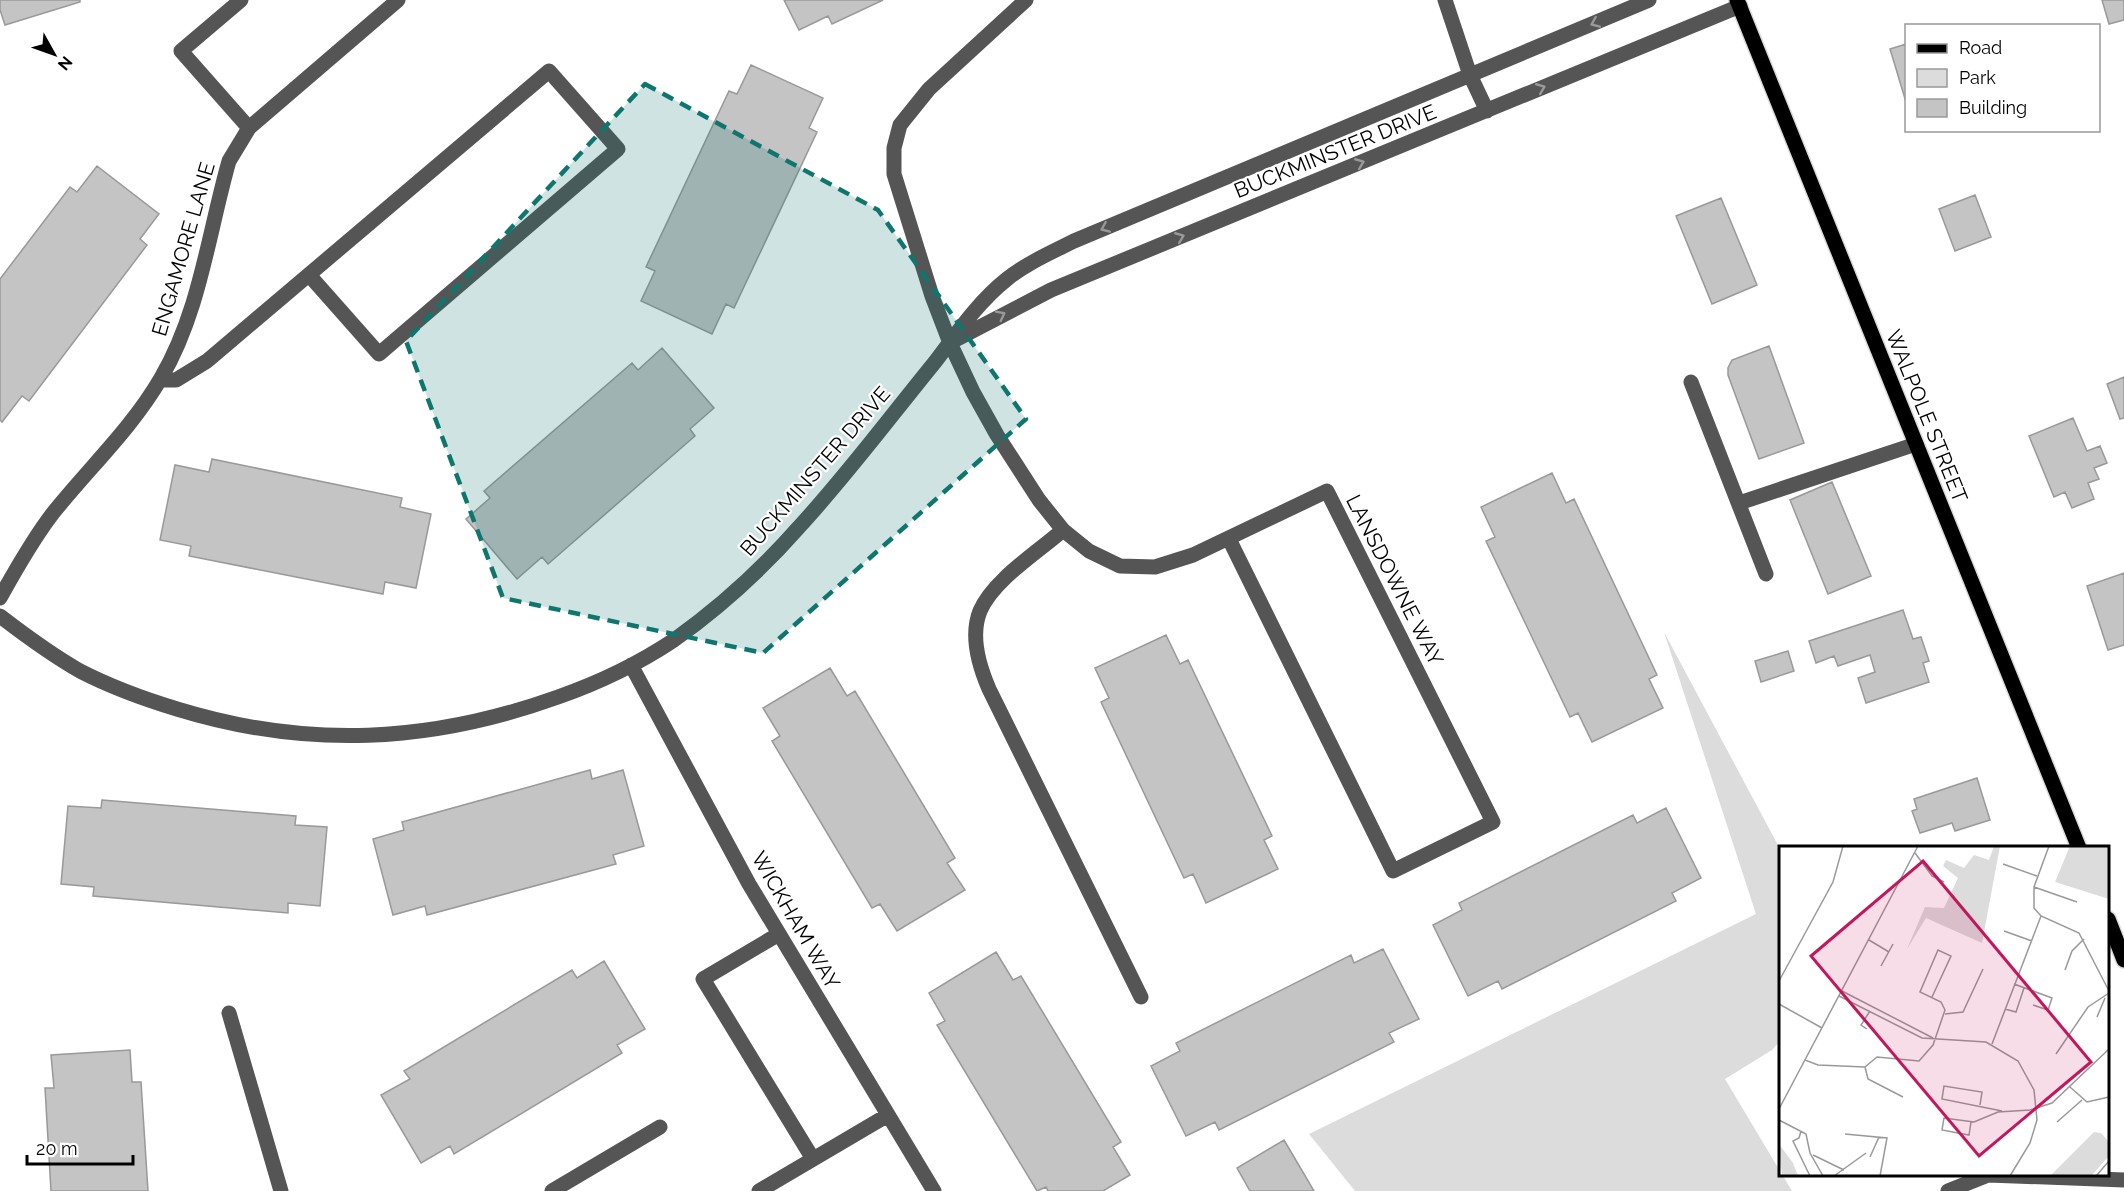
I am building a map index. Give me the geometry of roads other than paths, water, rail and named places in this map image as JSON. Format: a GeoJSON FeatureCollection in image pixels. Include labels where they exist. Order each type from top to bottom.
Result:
{"type":"FeatureCollection","features":[{"type":"Feature","properties":{"kind":"main road","name":"WALPOLE STREET"},"geometry":{"type":"LineString","coordinates":[[1738,3],[2078,846]]}},
{"type":"Feature","properties":{"kind":"main road"},"geometry":{"type":"LineString","coordinates":[[2109,922],[2124,960]]}},
{"type":"Feature","properties":{"kind":"street"},"geometry":{"type":"LineString","coordinates":[[241,0],[181,51],[249,128]]}},
{"type":"Feature","properties":{"kind":"street","name":"ENGAMORE LANE"},"geometry":{"type":"LineString","coordinates":[[0,598],[19,563],[52,514],[126,429],[160,380],[186,328],[229,161],[249,128],[398,0]]}},
{"type":"Feature","properties":{"kind":"street","name":"LANSDOWNE WAY"},"geometry":{"type":"LineString","coordinates":[[1026,0],[922,97],[900,125],[894,148],[894,174],[932,296],[950,343],[973,392],[997,435],[1039,500],[1063,530],[1089,551],[1120,566],[1155,567],[1193,555],[1327,490],[1493,822],[1393,871],[1229,539]]}},
{"type":"Feature","properties":{"kind":"street"},"geometry":{"type":"LineString","coordinates":[[1445,0],[1470,75],[1487,111]]}},
{"type":"Feature","properties":{"kind":"street","name":"BUCKMINSTER DRIVE"},"geometry":{"type":"LineString","coordinates":[[0,616],[81,671],[122,690],[246,728],[342,736],[430,731],[534,706],[584,688],[631,665],[672,641],[706,615],[765,562],[843,476],[980,304],[1008,279],[1074,241],[1648,0]]}},
{"type":"Feature","properties":{"kind":"street","name":"BUCKMINSTER DRIVE"},"geometry":{"type":"LineString","coordinates":[[950,343],[1051,290],[1487,111],[1738,3]]}},
{"type":"Feature","properties":{"kind":"street"},"geometry":{"type":"LineString","coordinates":[[160,380],[176,380],[207,361],[549,71],[618,149],[379,354],[310,276]]}},
{"type":"Feature","properties":{"kind":"street"},"geometry":{"type":"LineString","coordinates":[[1691,382],[1766,574]]}},
{"type":"Feature","properties":{"kind":"street"},"geometry":{"type":"LineString","coordinates":[[1739,503],[1916,444]]}},
{"type":"Feature","properties":{"kind":"street"},"geometry":{"type":"LineString","coordinates":[[1063,530],[999,585],[986,601],[978,619],[977,654],[989,688],[1141,997]]}},
{"type":"Feature","properties":{"kind":"street","name":"WICKHAM WAY"},"geometry":{"type":"LineString","coordinates":[[631,665],[702,798],[779,934],[934,1191]]}},
{"type":"Feature","properties":{"kind":"street"},"geometry":{"type":"LineString","coordinates":[[779,934],[703,979],[813,1160]]}},
{"type":"Feature","properties":{"kind":"street"},"geometry":{"type":"LineString","coordinates":[[229,1013],[281,1191]]}},
{"type":"Feature","properties":{"kind":"street"},"geometry":{"type":"LineString","coordinates":[[759,1191],[888,1115]]}},
{"type":"Feature","properties":{"kind":"street"},"geometry":{"type":"LineString","coordinates":[[552,1191],[660,1127]]}},
{"type":"Feature","properties":{"kind":"street"},"geometry":{"type":"LineString","coordinates":[[1948,1191],[1986,1176]]}},
{"type":"Feature","properties":{"kind":"street"},"geometry":{"type":"LineString","coordinates":[[2015,1176],[2124,1180]]}}]}
